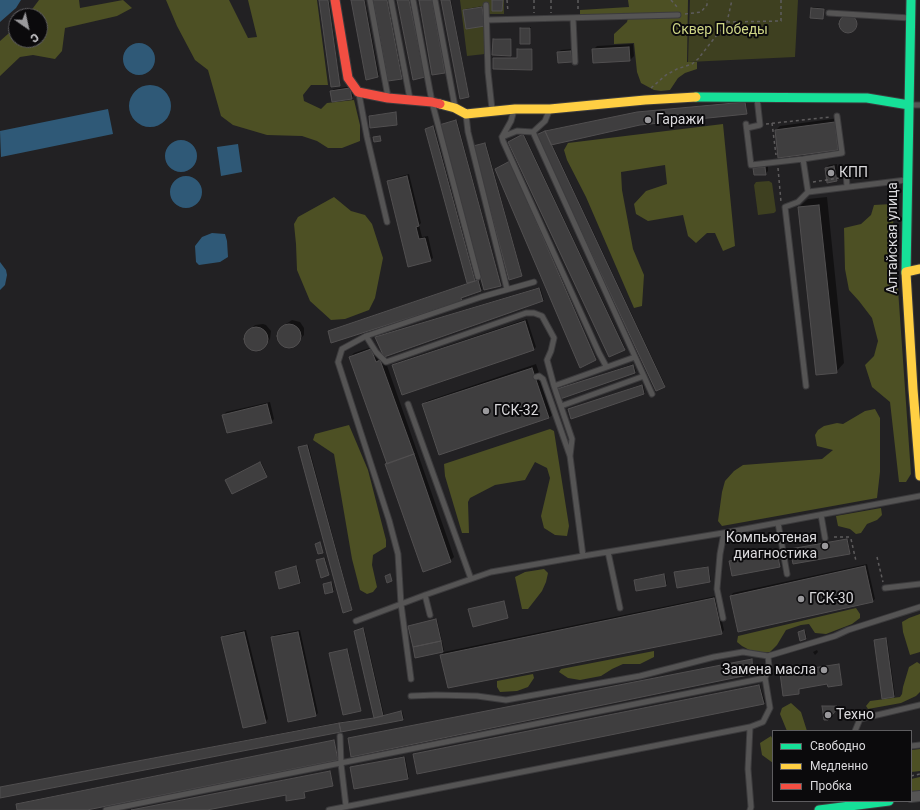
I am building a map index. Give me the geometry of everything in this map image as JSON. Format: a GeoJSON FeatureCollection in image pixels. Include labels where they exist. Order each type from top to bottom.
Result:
{"type":"FeatureCollection","features":[{"type":"Feature","properties":{"kind":"street"},"geometry":{"type":"LineString","coordinates":[[335,0],[348,78],[358,92],[388,98],[432,102],[456,108],[466,114],[515,109],[550,109],[693,97],[867,98],[909,105]]}},
{"type":"Feature","properties":{"kind":"street","name":"Алтайская улица"},"geometry":{"type":"LineString","coordinates":[[911,0],[906,180],[906,272],[916,388],[920,476]]}},
{"type":"Feature","properties":{"kind":"street"},"geometry":{"type":"LineString","coordinates":[[906,272],[920,270]]}},
{"type":"Feature","properties":{"kind":"street"},"geometry":{"type":"LineString","coordinates":[[818,810],[881,802]]}},
{"type":"Feature","properties":{"kind":"lane"},"geometry":{"type":"LineString","coordinates":[[370,0],[388,98]]}},
{"type":"Feature","properties":{"kind":"lane"},"geometry":{"type":"LineString","coordinates":[[391,0],[410,100]]}},
{"type":"Feature","properties":{"kind":"lane"},"geometry":{"type":"LineString","coordinates":[[413,0],[432,102],[478,277]]}},
{"type":"Feature","properties":{"kind":"lane"},"geometry":{"type":"LineString","coordinates":[[435,0],[456,108]]}},
{"type":"Feature","properties":{"kind":"lane"},"geometry":{"type":"LineString","coordinates":[[486,5],[488,72],[492,111]]}},
{"type":"Feature","properties":{"kind":"lane"},"geometry":{"type":"LineString","coordinates":[[829,13],[911,18]]}},
{"type":"Feature","properties":{"kind":"lane"},"geometry":{"type":"LineString","coordinates":[[487,20],[680,15]]}},
{"type":"Feature","properties":{"kind":"lane"},"geometry":{"type":"LineString","coordinates":[[575,62],[576,18]]}},
{"type":"Feature","properties":{"kind":"lane"},"geometry":{"type":"LineString","coordinates":[[358,92],[387,222]]}},
{"type":"Feature","properties":{"kind":"lane"},"geometry":{"type":"LineString","coordinates":[[757,97],[760,126],[747,126],[751,165],[842,153],[837,116]]}},
{"type":"Feature","properties":{"kind":"lane"},"geometry":{"type":"LineString","coordinates":[[909,105],[920,105]]}},
{"type":"Feature","properties":{"kind":"lane"},"geometry":{"type":"LineString","coordinates":[[502,137],[511,122],[515,109]]}},
{"type":"Feature","properties":{"kind":"lane"},"geometry":{"type":"LineString","coordinates":[[502,137],[518,131],[533,132],[545,121],[550,109]]}},
{"type":"Feature","properties":{"kind":"lane"},"geometry":{"type":"LineString","coordinates":[[466,114],[468,132],[507,288]]}},
{"type":"Feature","properties":{"kind":"lane"},"geometry":{"type":"LineString","coordinates":[[533,132],[652,394]]}},
{"type":"Feature","properties":{"kind":"lane"},"geometry":{"type":"LineString","coordinates":[[502,137],[606,366]]}},
{"type":"Feature","properties":{"kind":"lane"},"geometry":{"type":"LineString","coordinates":[[803,159],[808,192]]}},
{"type":"Feature","properties":{"kind":"lane"},"geometry":{"type":"LineString","coordinates":[[846,171],[847,187]]}},
{"type":"Feature","properties":{"kind":"lane"},"geometry":{"type":"LineString","coordinates":[[806,386],[785,207],[798,202],[808,192],[906,180]]}},
{"type":"Feature","properties":{"kind":"lane"},"geometry":{"type":"LineString","coordinates":[[411,679],[401,604],[398,554],[389,520],[338,362],[342,349],[366,336],[507,288],[534,282]]}},
{"type":"Feature","properties":{"kind":"lane"},"geometry":{"type":"LineString","coordinates":[[366,336],[376,352],[386,362],[526,313],[534,313],[542,316],[554,338],[547,360],[560,406],[572,439],[570,456]]}},
{"type":"Feature","properties":{"kind":"lane"},"geometry":{"type":"LineString","coordinates":[[554,386],[606,366],[635,357]]}},
{"type":"Feature","properties":{"kind":"lane"},"geometry":{"type":"LineString","coordinates":[[536,377],[540,376],[543,378],[570,456],[582,556]]}},
{"type":"Feature","properties":{"kind":"lane"},"geometry":{"type":"LineString","coordinates":[[560,406],[644,376]]}},
{"type":"Feature","properties":{"kind":"lane"},"geometry":{"type":"LineString","coordinates":[[408,404],[471,579]]}},
{"type":"Feature","properties":{"kind":"lane"},"geometry":{"type":"LineString","coordinates":[[356,621],[491,572],[724,533],[920,496]]}},
{"type":"Feature","properties":{"kind":"lane"},"geometry":{"type":"LineString","coordinates":[[821,515],[825,538]]}},
{"type":"Feature","properties":{"kind":"lane"},"geometry":{"type":"LineString","coordinates":[[778,523],[787,574]]}},
{"type":"Feature","properties":{"kind":"lane"},"geometry":{"type":"LineString","coordinates":[[723,618],[717,589],[720,554],[724,533]]}},
{"type":"Feature","properties":{"kind":"lane"},"geometry":{"type":"LineString","coordinates":[[608,552],[620,608]]}},
{"type":"Feature","properties":{"kind":"lane"},"geometry":{"type":"LineString","coordinates":[[885,588],[920,584]]}},
{"type":"Feature","properties":{"kind":"lane"},"geometry":{"type":"LineString","coordinates":[[425,595],[430,615]]}},
{"type":"Feature","properties":{"kind":"lane"},"geometry":{"type":"LineString","coordinates":[[411,696],[477,696],[506,700],[640,676],[714,657],[743,652],[768,656],[835,636],[848,630],[920,607]]}},
{"type":"Feature","properties":{"kind":"lane"},"geometry":{"type":"LineString","coordinates":[[329,810],[750,727],[763,722],[770,708],[765,678],[769,667],[768,656]]}},
{"type":"Feature","properties":{"kind":"lane"},"geometry":{"type":"LineString","coordinates":[[106,810],[765,678]]}},
{"type":"Feature","properties":{"kind":"lane"},"geometry":{"type":"LineString","coordinates":[[855,730],[860,719],[920,705]]}},
{"type":"Feature","properties":{"kind":"lane"},"geometry":{"type":"LineString","coordinates":[[750,727],[748,769],[750,810]]}},
{"type":"Feature","properties":{"kind":"lane"},"geometry":{"type":"LineString","coordinates":[[340,736],[341,764],[346,806]]}},
{"type":"Feature","properties":{"kind":"path"},"geometry":{"type":"LineString","coordinates":[[507,0],[508,20]]}},
{"type":"Feature","properties":{"kind":"path"},"geometry":{"type":"LineString","coordinates":[[534,0],[535,19]]}},
{"type":"Feature","properties":{"kind":"path"},"geometry":{"type":"LineString","coordinates":[[551,0],[552,19]]}},
{"type":"Feature","properties":{"kind":"path"},"geometry":{"type":"LineString","coordinates":[[576,18],[578,0]]}},
{"type":"Feature","properties":{"kind":"path"},"geometry":{"type":"LineString","coordinates":[[671,0],[680,15],[701,12],[707,5],[707,0]]}},
{"type":"Feature","properties":{"kind":"path"},"geometry":{"type":"LineString","coordinates":[[645,100],[650,89],[666,75],[677,69],[692,64],[698,59],[727,22],[732,0]]}},
{"type":"Feature","properties":{"kind":"path"},"geometry":{"type":"LineString","coordinates":[[727,22],[781,21],[781,0]]}},
{"type":"Feature","properties":{"kind":"path"},"geometry":{"type":"LineString","coordinates":[[760,126],[837,116]]}},
{"type":"Feature","properties":{"kind":"path"},"geometry":{"type":"LineString","coordinates":[[806,183],[836,178]]}},
{"type":"Feature","properties":{"kind":"path"},"geometry":{"type":"LineString","coordinates":[[834,537],[849,537],[851,539],[856,561]]}},
{"type":"Feature","properties":{"kind":"path"},"geometry":{"type":"LineString","coordinates":[[877,556],[885,588]]}},
{"type":"Feature","properties":{"kind":"green space"},"geometry":{"type":"Polygon","coordinates":[[[39,0],[79,0],[80,8],[123,0],[132,8],[117,16],[65,28],[62,51],[55,59],[33,55],[20,57],[0,76],[0,41],[8,34],[8,48],[48,48],[48,8],[33,8],[39,0]]]}},
{"type":"Feature","properties":{"kind":"green space"},"geometry":{"type":"Polygon","coordinates":[[[166,0],[229,0],[248,38],[257,37],[248,0],[317,0],[328,85],[311,85],[303,95],[304,101],[321,109],[327,103],[354,100],[360,125],[360,141],[342,148],[328,148],[317,141],[302,136],[267,135],[233,125],[221,116],[208,70],[195,60],[177,26],[166,0]]]}},
{"type":"Feature","properties":{"kind":"green space"},"geometry":{"type":"Polygon","coordinates":[[[460,0],[504,0],[504,14],[485,14],[485,54],[467,56],[460,0]]]}},
{"type":"Feature","properties":{"kind":"green space"},"geometry":{"type":"Polygon","coordinates":[[[628,0],[688,0],[687,62],[697,62],[697,69],[685,73],[678,78],[670,90],[654,90],[641,83],[637,72],[634,43],[614,44],[614,34],[627,22],[629,14],[580,17],[580,10],[629,7],[628,0]]]}},
{"type":"Feature","properties":{"kind":"green space","name":"Сквер Победы"},"geometry":{"type":"Polygon","coordinates":[[[690,0],[798,0],[795,57],[688,62],[690,0]]]}},
{"type":"Feature","properties":{"kind":"green space"},"geometry":{"type":"Polygon","coordinates":[[[723,124],[735,246],[723,251],[715,233],[707,233],[696,243],[688,236],[683,215],[648,221],[636,214],[634,204],[646,191],[667,184],[665,165],[621,172],[622,190],[633,249],[644,275],[642,306],[634,308],[586,197],[567,160],[564,150],[568,143],[723,124]]]}},
{"type":"Feature","properties":{"kind":"green space"},"geometry":{"type":"Polygon","coordinates":[[[769,181],[772,183],[776,211],[774,213],[758,215],[754,185],[756,182],[769,181]]]}},
{"type":"Feature","properties":{"kind":"green space"},"geometry":{"type":"Polygon","coordinates":[[[334,197],[351,211],[365,215],[372,224],[383,258],[375,298],[369,310],[345,319],[331,320],[310,301],[297,270],[294,224],[298,217],[334,197]]]}},
{"type":"Feature","properties":{"kind":"green space"},"geometry":{"type":"Polygon","coordinates":[[[892,204],[911,474],[906,482],[899,482],[890,402],[872,387],[865,365],[874,356],[878,341],[872,318],[849,290],[845,269],[844,228],[861,224],[871,215],[874,205],[892,204]]]}},
{"type":"Feature","properties":{"kind":"green space"},"geometry":{"type":"Polygon","coordinates":[[[875,409],[880,418],[880,472],[877,498],[722,526],[718,521],[725,481],[734,471],[743,465],[822,459],[833,450],[817,446],[815,435],[818,430],[824,426],[837,423],[843,424],[865,411],[875,409]]]}},
{"type":"Feature","properties":{"kind":"green space"},"geometry":{"type":"Polygon","coordinates":[[[349,425],[368,470],[386,540],[386,547],[373,555],[372,565],[377,587],[373,592],[367,594],[360,590],[352,559],[334,454],[313,440],[315,434],[349,425]]]}},
{"type":"Feature","properties":{"kind":"green space"},"geometry":{"type":"Polygon","coordinates":[[[550,429],[554,431],[569,526],[567,536],[555,535],[544,528],[541,516],[550,478],[547,468],[535,462],[525,480],[495,485],[470,498],[468,502],[469,533],[462,533],[445,476],[444,464],[550,429]]]}},
{"type":"Feature","properties":{"kind":"green space"},"geometry":{"type":"Polygon","coordinates":[[[881,508],[882,515],[877,520],[867,524],[861,533],[856,534],[850,529],[838,526],[836,516],[881,508]]]}},
{"type":"Feature","properties":{"kind":"green space"},"geometry":{"type":"Polygon","coordinates":[[[544,569],[548,573],[542,591],[528,609],[522,609],[515,577],[525,572],[544,569]]]}},
{"type":"Feature","properties":{"kind":"green space"},"geometry":{"type":"Polygon","coordinates":[[[856,608],[860,614],[860,618],[852,624],[826,634],[815,633],[809,624],[786,630],[777,645],[770,652],[755,653],[737,642],[738,636],[856,608]]]}},
{"type":"Feature","properties":{"kind":"green space"},"geometry":{"type":"Polygon","coordinates":[[[920,614],[920,652],[910,655],[903,632],[902,622],[920,614]]]}},
{"type":"Feature","properties":{"kind":"green space"},"geometry":{"type":"Polygon","coordinates":[[[654,651],[654,657],[640,664],[623,664],[601,676],[580,680],[568,678],[559,672],[561,669],[654,651]]]}},
{"type":"Feature","properties":{"kind":"green space"},"geometry":{"type":"Polygon","coordinates":[[[917,662],[920,664],[920,692],[916,696],[901,703],[868,709],[866,706],[870,701],[900,697],[909,667],[917,662]]]}},
{"type":"Feature","properties":{"kind":"green space"},"geometry":{"type":"Polygon","coordinates":[[[533,674],[534,678],[528,687],[517,691],[500,692],[497,687],[497,681],[533,674]]]}},
{"type":"Feature","properties":{"kind":"green space"},"geometry":{"type":"Polygon","coordinates":[[[791,703],[801,712],[807,730],[787,730],[780,714],[782,708],[791,703]]]}},
{"type":"Feature","properties":{"kind":"green space"},"geometry":{"type":"Polygon","coordinates":[[[771,736],[772,762],[762,755],[760,743],[771,736]]]}},
{"type":"Feature","properties":{"kind":"green space"},"geometry":{"type":"Polygon","coordinates":[[[920,749],[920,771],[912,772],[912,750],[920,749]]]}},
{"type":"Feature","properties":{"kind":"green space"},"geometry":{"type":"Polygon","coordinates":[[[920,777],[920,791],[912,793],[912,779],[920,777]]]}},
{"type":"Feature","properties":{"kind":"water"},"geometry":{"type":"Polygon","coordinates":[[[0,0],[21,0],[16,8],[8,8],[8,15],[0,22],[0,0]]]}},
{"type":"Feature","properties":{"kind":"water"},"geometry":{"type":"Polygon","coordinates":[[[136,43],[142,43],[151,47],[155,59],[151,71],[142,75],[136,75],[127,71],[123,62],[123,56],[127,47],[136,43]]]}},
{"type":"Feature","properties":{"kind":"water"},"geometry":{"type":"Polygon","coordinates":[[[146,85],[154,85],[162,88],[168,94],[171,106],[168,118],[162,124],[154,127],[146,127],[138,124],[132,118],[129,110],[129,102],[132,94],[138,88],[146,85]]]}},
{"type":"Feature","properties":{"kind":"water"},"geometry":{"type":"Polygon","coordinates":[[[108,109],[113,134],[1,157],[0,131],[108,109]]]}},
{"type":"Feature","properties":{"kind":"water"},"geometry":{"type":"Polygon","coordinates":[[[178,140],[184,140],[193,144],[197,156],[193,168],[184,172],[178,172],[169,168],[165,159],[165,153],[169,144],[178,140]]]}},
{"type":"Feature","properties":{"kind":"water"},"geometry":{"type":"Polygon","coordinates":[[[238,144],[242,172],[221,176],[217,147],[238,144]]]}},
{"type":"Feature","properties":{"kind":"water"},"geometry":{"type":"Polygon","coordinates":[[[183,176],[189,176],[198,180],[202,192],[198,204],[189,208],[183,208],[174,204],[170,195],[170,189],[174,180],[183,176]]]}},
{"type":"Feature","properties":{"kind":"water"},"geometry":{"type":"Polygon","coordinates":[[[212,233],[225,234],[228,257],[220,262],[199,265],[196,262],[195,246],[202,237],[212,233]]]}},
{"type":"Feature","properties":{"kind":"water"},"geometry":{"type":"Polygon","coordinates":[[[0,262],[6,270],[7,275],[5,285],[0,290],[0,262]]]}},
{"type":"Feature","properties":{"kind":"building"},"geometry":{"type":"Polygon","coordinates":[[[319,0],[328,0],[340,86],[331,87],[319,0]]]}},
{"type":"Feature","properties":{"kind":"building"},"geometry":{"type":"Polygon","coordinates":[[[351,0],[364,0],[378,77],[366,80],[351,0]]]}},
{"type":"Feature","properties":{"kind":"building"},"geometry":{"type":"Polygon","coordinates":[[[373,0],[387,0],[402,79],[388,81],[373,0]]]}},
{"type":"Feature","properties":{"kind":"building"},"geometry":{"type":"Polygon","coordinates":[[[397,0],[409,0],[425,77],[413,80],[397,0]]]}},
{"type":"Feature","properties":{"kind":"building"},"geometry":{"type":"Polygon","coordinates":[[[419,0],[432,0],[445,73],[432,75],[419,0]]]}},
{"type":"Feature","properties":{"kind":"building"},"geometry":{"type":"Polygon","coordinates":[[[441,0],[450,0],[469,97],[460,99],[441,0]]]}},
{"type":"Feature","properties":{"kind":"building"},"geometry":{"type":"Polygon","coordinates":[[[492,0],[503,0],[502,11],[492,11],[492,0]]]}},
{"type":"Feature","properties":{"kind":"building"},"geometry":{"type":"Polygon","coordinates":[[[482,7],[485,26],[466,29],[463,10],[482,7]]]}},
{"type":"Feature","properties":{"kind":"building"},"geometry":{"type":"Polygon","coordinates":[[[811,8],[824,9],[823,19],[810,18],[811,8]]]}},
{"type":"Feature","properties":{"kind":"building"},"geometry":{"type":"Polygon","coordinates":[[[848,15],[854,18],[857,24],[854,30],[848,33],[842,30],[839,24],[842,18],[848,15]]]}},
{"type":"Feature","properties":{"kind":"building"},"geometry":{"type":"Polygon","coordinates":[[[520,28],[530,28],[530,44],[520,44],[520,28]]]}},
{"type":"Feature","properties":{"kind":"building"},"geometry":{"type":"Polygon","coordinates":[[[493,39],[511,39],[511,56],[492,55],[493,39]]]}},
{"type":"Feature","properties":{"kind":"building"},"geometry":{"type":"Polygon","coordinates":[[[629,47],[630,61],[593,63],[592,49],[629,47]]]}},
{"type":"Feature","properties":{"kind":"building"},"geometry":{"type":"Polygon","coordinates":[[[517,49],[532,49],[532,70],[493,69],[493,58],[517,58],[517,49]]]}},
{"type":"Feature","properties":{"kind":"building"},"geometry":{"type":"Polygon","coordinates":[[[571,51],[572,62],[558,63],[557,52],[571,51]]]}},
{"type":"Feature","properties":{"kind":"building"},"geometry":{"type":"Polygon","coordinates":[[[350,88],[352,99],[332,102],[330,91],[350,88]]]}},
{"type":"Feature","properties":{"kind":"building","name":"Гаражи"},"geometry":{"type":"Polygon","coordinates":[[[745,102],[747,114],[640,125],[551,145],[545,131],[637,112],[745,102]]]}},
{"type":"Feature","properties":{"kind":"building"},"geometry":{"type":"Polygon","coordinates":[[[396,112],[397,125],[370,128],[369,116],[396,112]]]}},
{"type":"Feature","properties":{"kind":"building"},"geometry":{"type":"Polygon","coordinates":[[[456,120],[501,286],[484,290],[439,125],[456,120]]]}},
{"type":"Feature","properties":{"kind":"building"},"geometry":{"type":"Polygon","coordinates":[[[835,122],[838,150],[778,158],[775,130],[835,122]]]}},
{"type":"Feature","properties":{"kind":"building"},"geometry":{"type":"Polygon","coordinates":[[[433,126],[475,281],[467,283],[425,129],[433,126]]]}},
{"type":"Feature","properties":{"kind":"building"},"geometry":{"type":"Polygon","coordinates":[[[545,131],[665,387],[656,391],[536,135],[545,131]]]}},
{"type":"Feature","properties":{"kind":"building"},"geometry":{"type":"Polygon","coordinates":[[[523,134],[625,350],[609,357],[508,142],[523,134]]]}},
{"type":"Feature","properties":{"kind":"building"},"geometry":{"type":"Polygon","coordinates":[[[380,136],[381,141],[374,142],[373,137],[380,136]]]}},
{"type":"Feature","properties":{"kind":"building"},"geometry":{"type":"Polygon","coordinates":[[[485,143],[522,276],[509,280],[473,146],[485,143]]]}},
{"type":"Feature","properties":{"kind":"building"},"geometry":{"type":"Polygon","coordinates":[[[510,161],[596,360],[580,368],[495,169],[510,161]]]}},
{"type":"Feature","properties":{"kind":"building","name":"КПП"},"geometry":{"type":"Polygon","coordinates":[[[834,166],[837,181],[827,183],[825,168],[834,166]]]}},
{"type":"Feature","properties":{"kind":"building"},"geometry":{"type":"Polygon","coordinates":[[[765,167],[766,175],[754,175],[753,168],[765,167]]]}},
{"type":"Feature","properties":{"kind":"building"},"geometry":{"type":"Polygon","coordinates":[[[407,176],[419,226],[416,227],[419,239],[425,238],[431,261],[408,267],[387,181],[407,176]]]}},
{"type":"Feature","properties":{"kind":"building"},"geometry":{"type":"Polygon","coordinates":[[[819,205],[837,373],[816,375],[798,207],[819,205]]]}},
{"type":"Feature","properties":{"kind":"building"},"geometry":{"type":"Polygon","coordinates":[[[478,280],[481,291],[461,298],[462,301],[331,343],[328,331],[478,280]]]}},
{"type":"Feature","properties":{"kind":"building"},"geometry":{"type":"Polygon","coordinates":[[[539,288],[543,301],[384,357],[375,337],[539,288]]]}},
{"type":"Feature","properties":{"kind":"building"},"geometry":{"type":"Polygon","coordinates":[[[525,321],[534,350],[402,395],[392,365],[525,321]]]}},
{"type":"Feature","properties":{"kind":"building"},"geometry":{"type":"Polygon","coordinates":[[[289,324],[294,325],[300,331],[300,341],[294,347],[289,348],[284,347],[278,341],[277,336],[278,331],[284,325],[289,324]]]}},
{"type":"Feature","properties":{"kind":"building"},"geometry":{"type":"Polygon","coordinates":[[[256,327],[261,328],[267,334],[267,344],[261,350],[256,351],[251,350],[245,344],[244,339],[245,334],[251,328],[256,327]]]}},
{"type":"Feature","properties":{"kind":"building"},"geometry":{"type":"Polygon","coordinates":[[[371,349],[376,362],[380,360],[414,454],[387,464],[349,357],[371,349]]]}},
{"type":"Feature","properties":{"kind":"building"},"geometry":{"type":"Polygon","coordinates":[[[633,365],[635,373],[560,399],[557,389],[633,365]]]}},
{"type":"Feature","properties":{"kind":"building","name":"ГСК-32"},"geometry":{"type":"Polygon","coordinates":[[[532,368],[549,418],[439,455],[422,404],[532,368]]]}},
{"type":"Feature","properties":{"kind":"building"},"geometry":{"type":"Polygon","coordinates":[[[642,385],[644,394],[571,419],[568,409],[642,385]]]}},
{"type":"Feature","properties":{"kind":"building"},"geometry":{"type":"Polygon","coordinates":[[[267,404],[272,423],[227,433],[222,415],[267,404]]]}},
{"type":"Feature","properties":{"kind":"building"},"geometry":{"type":"Polygon","coordinates":[[[307,445],[352,610],[343,613],[298,447],[307,445]]]}},
{"type":"Feature","properties":{"kind":"building"},"geometry":{"type":"Polygon","coordinates":[[[414,454],[451,562],[423,572],[385,464],[414,454]]]}},
{"type":"Feature","properties":{"kind":"building"},"geometry":{"type":"Polygon","coordinates":[[[260,462],[267,477],[232,494],[225,480],[260,462]]]}},
{"type":"Feature","properties":{"kind":"building"},"geometry":{"type":"Polygon","coordinates":[[[847,539],[850,554],[793,564],[790,549],[847,539]]]}},
{"type":"Feature","properties":{"kind":"building"},"geometry":{"type":"Polygon","coordinates":[[[320,542],[323,553],[318,554],[315,544],[320,542]]]}},
{"type":"Feature","properties":{"kind":"building"},"geometry":{"type":"Polygon","coordinates":[[[777,552],[780,567],[732,576],[729,561],[777,552]]]}},
{"type":"Feature","properties":{"kind":"building"},"geometry":{"type":"Polygon","coordinates":[[[324,558],[329,575],[321,578],[316,560],[324,558]]]}},
{"type":"Feature","properties":{"kind":"building"},"geometry":{"type":"Polygon","coordinates":[[[296,566],[300,583],[279,589],[275,572],[296,566]]]}},
{"type":"Feature","properties":{"kind":"building","name":"ГСК-30"},"geometry":{"type":"Polygon","coordinates":[[[865,566],[873,602],[738,632],[730,596],[865,566]]]}},
{"type":"Feature","properties":{"kind":"building"},"geometry":{"type":"Polygon","coordinates":[[[708,567],[710,582],[677,588],[674,572],[708,567]]]}},
{"type":"Feature","properties":{"kind":"building"},"geometry":{"type":"Polygon","coordinates":[[[390,574],[392,581],[387,583],[385,576],[390,574]]]}},
{"type":"Feature","properties":{"kind":"building"},"geometry":{"type":"Polygon","coordinates":[[[664,574],[666,586],[636,591],[634,580],[664,574]]]}},
{"type":"Feature","properties":{"kind":"building"},"geometry":{"type":"Polygon","coordinates":[[[331,582],[333,592],[325,594],[323,584],[331,582]]]}},
{"type":"Feature","properties":{"kind":"building"},"geometry":{"type":"Polygon","coordinates":[[[714,598],[722,634],[448,688],[440,655],[714,598]]]}},
{"type":"Feature","properties":{"kind":"building"},"geometry":{"type":"Polygon","coordinates":[[[504,601],[508,618],[473,627],[468,609],[504,601]]]}},
{"type":"Feature","properties":{"kind":"building"},"geometry":{"type":"Polygon","coordinates":[[[436,619],[441,641],[413,647],[408,626],[436,619]]]}},
{"type":"Feature","properties":{"kind":"building"},"geometry":{"type":"Polygon","coordinates":[[[363,628],[383,716],[374,718],[354,631],[363,628]]]}},
{"type":"Feature","properties":{"kind":"building"},"geometry":{"type":"Polygon","coordinates":[[[804,630],[806,639],[800,641],[798,632],[804,630]]]}},
{"type":"Feature","properties":{"kind":"building"},"geometry":{"type":"Polygon","coordinates":[[[244,632],[266,723],[243,728],[221,637],[244,632]]]}},
{"type":"Feature","properties":{"kind":"building"},"geometry":{"type":"Polygon","coordinates":[[[298,632],[316,716],[288,722],[271,637],[298,632]]]}},
{"type":"Feature","properties":{"kind":"building"},"geometry":{"type":"Polygon","coordinates":[[[886,638],[894,697],[882,699],[874,640],[886,638]]]}},
{"type":"Feature","properties":{"kind":"building"},"geometry":{"type":"Polygon","coordinates":[[[441,641],[443,652],[415,658],[413,647],[441,641]]]}},
{"type":"Feature","properties":{"kind":"building"},"geometry":{"type":"Polygon","coordinates":[[[347,649],[361,711],[343,715],[329,653],[347,649]]]}},
{"type":"Feature","properties":{"kind":"building"},"geometry":{"type":"Polygon","coordinates":[[[752,659],[753,674],[351,757],[348,738],[752,659]]]}},
{"type":"Feature","properties":{"kind":"building"},"geometry":{"type":"Polygon","coordinates":[[[839,664],[842,685],[828,687],[827,684],[799,689],[799,694],[783,696],[780,673],[839,664]]]}},
{"type":"Feature","properties":{"kind":"building"},"geometry":{"type":"Polygon","coordinates":[[[759,685],[764,704],[417,774],[413,754],[759,685]]]}},
{"type":"Feature","properties":{"kind":"building","name":"Техно"},"geometry":{"type":"Polygon","coordinates":[[[822,706],[837,706],[837,709],[828,720],[824,720],[822,706]]]}},
{"type":"Feature","properties":{"kind":"building"},"geometry":{"type":"Polygon","coordinates":[[[401,711],[403,720],[341,732],[339,723],[374,718],[401,711]]]}},
{"type":"Feature","properties":{"kind":"building"},"geometry":{"type":"Polygon","coordinates":[[[339,723],[341,732],[0,798],[0,787],[339,723]]]}},
{"type":"Feature","properties":{"kind":"building"},"geometry":{"type":"Polygon","coordinates":[[[334,740],[338,760],[87,810],[17,810],[16,804],[334,740]]]}},
{"type":"Feature","properties":{"kind":"building"},"geometry":{"type":"Polygon","coordinates":[[[404,757],[408,779],[354,789],[350,767],[404,757]]]}},
{"type":"Feature","properties":{"kind":"building"},"geometry":{"type":"Polygon","coordinates":[[[330,771],[333,786],[304,792],[305,798],[286,801],[286,795],[207,810],[131,810],[330,771]]]}},
{"type":"Feature","properties":{"kind":"traffic: fast"},"geometry":{"type":"LineString","coordinates":[[906,273],[911,0]]}},
{"type":"Feature","properties":{"kind":"traffic: fast"},"geometry":{"type":"LineString","coordinates":[[696,97],[867,98],[909,105]]}},
{"type":"Feature","properties":{"kind":"traffic: fast"},"geometry":{"type":"LineString","coordinates":[[819,810],[881,802]]}},
{"type":"Feature","properties":{"kind":"traffic: slow"},"geometry":{"type":"LineString","coordinates":[[440,104],[455,108],[466,114],[515,109],[550,109],[696,97]]}},
{"type":"Feature","properties":{"kind":"traffic: slow"},"geometry":{"type":"LineString","coordinates":[[906,272],[920,269]]}},
{"type":"Feature","properties":{"kind":"traffic: slow"},"geometry":{"type":"LineString","coordinates":[[906,273],[920,476]]}},
{"type":"Feature","properties":{"kind":"traffic: jam"},"geometry":{"type":"LineString","coordinates":[[335,0],[348,78],[358,92],[388,98],[440,104]]}},
{"type":"Feature","properties":{"kind":"place","name":"Гаражи"},"geometry":{"type":"Point","coordinates":[648,120]}},
{"type":"Feature","properties":{"kind":"place","name":"КПП"},"geometry":{"type":"Point","coordinates":[831,173]}},
{"type":"Feature","properties":{"kind":"place","name":"ГСК-32"},"geometry":{"type":"Point","coordinates":[486,411]}},
{"type":"Feature","properties":{"kind":"place","name":"Компьютеная диагностика"},"geometry":{"type":"Point","coordinates":[825,546]}},
{"type":"Feature","properties":{"kind":"place","name":"ГСК-30"},"geometry":{"type":"Point","coordinates":[801,599]}},
{"type":"Feature","properties":{"kind":"place","name":"Замена масла"},"geometry":{"type":"Point","coordinates":[824,670]}},
{"type":"Feature","properties":{"kind":"place","name":"Техно"},"geometry":{"type":"Point","coordinates":[828,715]}}]}
